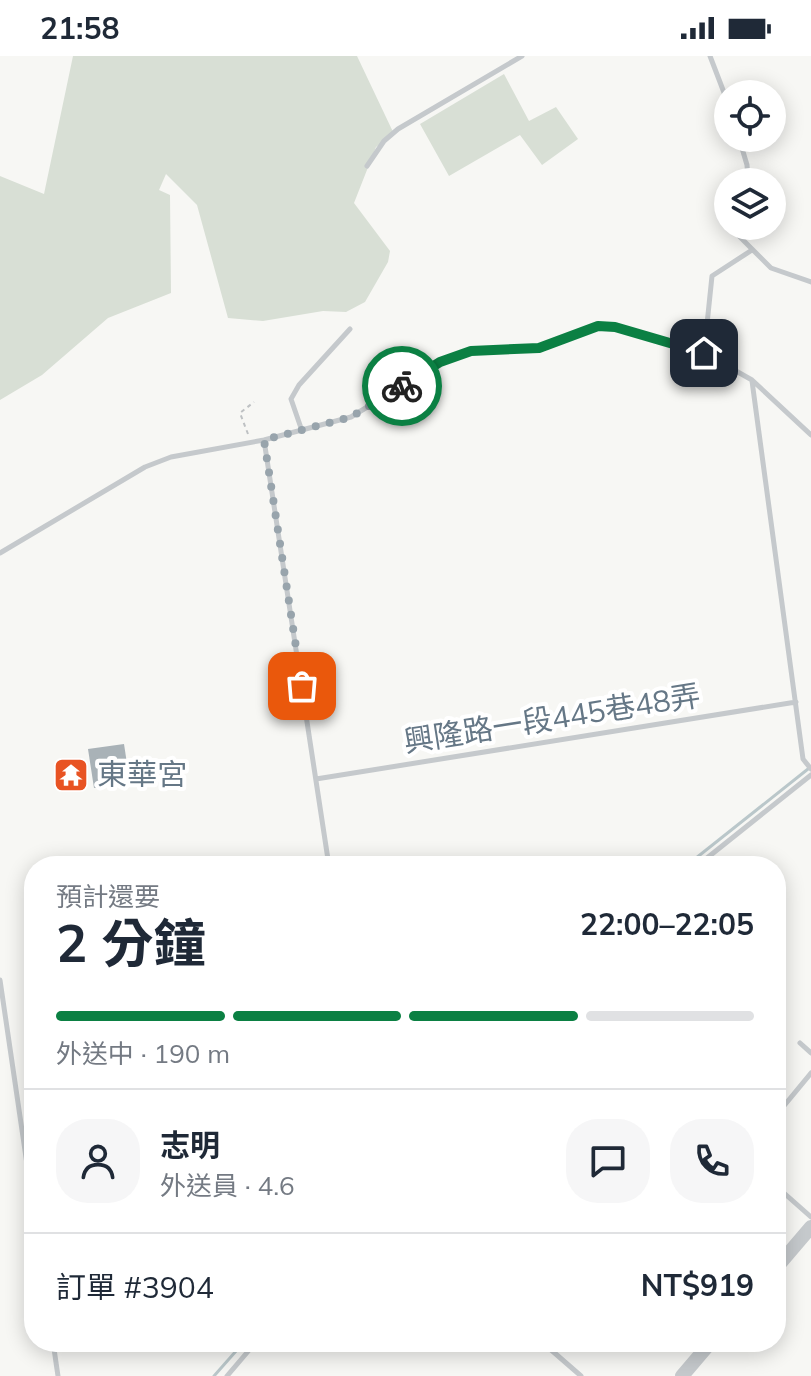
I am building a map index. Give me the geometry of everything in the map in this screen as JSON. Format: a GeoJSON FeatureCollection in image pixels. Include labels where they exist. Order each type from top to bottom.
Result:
{"type":"FeatureCollection","features":[{"type":"Feature","properties":{"kind":"street"},"geometry":{"type":"LineString","coordinates":[[786,1256],[811,1227]]}},
{"type":"Feature","properties":{"kind":"street"},"geometry":{"type":"LineString","coordinates":[[682,1376],[702,1352]]}},
{"type":"Feature","properties":{"kind":"lane"},"geometry":{"type":"LineString","coordinates":[[367,166],[384,141],[398,129],[522,56]]}},
{"type":"Feature","properties":{"kind":"lane"},"geometry":{"type":"LineString","coordinates":[[710,56],[719,80]]}},
{"type":"Feature","properties":{"kind":"lane"},"geometry":{"type":"LineString","coordinates":[[743,240],[771,268],[811,282]]}},
{"type":"Feature","properties":{"kind":"lane"},"geometry":{"type":"LineString","coordinates":[[704,353],[712,276],[752,250]]}},
{"type":"Feature","properties":{"kind":"lane"},"geometry":{"type":"LineString","coordinates":[[0,553],[145,467],[171,457],[264,440],[351,417],[440,362],[471,351],[539,348],[598,326],[615,327],[704,353],[752,380],[811,435]]}},
{"type":"Feature","properties":{"kind":"lane"},"geometry":{"type":"LineString","coordinates":[[301,428],[291,399],[350,329]]}},
{"type":"Feature","properties":{"kind":"lane"},"geometry":{"type":"LineString","coordinates":[[752,380],[803,759],[809,766]]}},
{"type":"Feature","properties":{"kind":"lane"},"geometry":{"type":"LineString","coordinates":[[264,440],[328,856]]}},
{"type":"Feature","properties":{"kind":"lane","name":"興隆路一段445巷48弄"},"geometry":{"type":"LineString","coordinates":[[316,779],[796,702]]}},
{"type":"Feature","properties":{"kind":"lane"},"geometry":{"type":"LineString","coordinates":[[710,856],[811,775]]}},
{"type":"Feature","properties":{"kind":"lane"},"geometry":{"type":"LineString","coordinates":[[0,980],[24,1144]]}},
{"type":"Feature","properties":{"kind":"lane"},"geometry":{"type":"LineString","coordinates":[[800,1043],[811,1053]]}},
{"type":"Feature","properties":{"kind":"lane"},"geometry":{"type":"LineString","coordinates":[[786,1103],[811,1073]]}},
{"type":"Feature","properties":{"kind":"lane"},"geometry":{"type":"LineString","coordinates":[[786,1195],[811,1217]]}},
{"type":"Feature","properties":{"kind":"lane"},"geometry":{"type":"LineString","coordinates":[[54,1352],[58,1376]]}},
{"type":"Feature","properties":{"kind":"lane"},"geometry":{"type":"LineString","coordinates":[[227,1376],[247,1352]]}},
{"type":"Feature","properties":{"kind":"lane"},"geometry":{"type":"LineString","coordinates":[[553,1352],[581,1376]]}},
{"type":"Feature","properties":{"kind":"path"},"geometry":{"type":"LineString","coordinates":[[251,442],[240,413],[254,402]]}},
{"type":"Feature","properties":{"kind":"shaded area"},"geometry":{"type":"Polygon","coordinates":[[[73,56],[357,56],[394,134],[376,147],[354,203],[390,251],[388,262],[365,302],[346,312],[323,311],[263,321],[228,318],[197,205],[166,174],[159,190],[170,195],[171,293],[108,318],[42,375],[0,400],[0,176],[44,194],[73,56]]]}},
{"type":"Feature","properties":{"kind":"shaded area"},"geometry":{"type":"Polygon","coordinates":[[[504,74],[529,121],[556,107],[578,139],[542,165],[520,135],[449,176],[420,124],[504,74]]]}},
{"type":"Feature","properties":{"kind":"building"},"geometry":{"type":"Polygon","coordinates":[[[124,744],[130,783],[94,788],[88,749],[124,744]]]}},
{"type":"Feature","properties":{"kind":"waterway"},"geometry":{"type":"LineString","coordinates":[[699,856],[808,769]]}},
{"type":"Feature","properties":{"kind":"waterway"},"geometry":{"type":"LineString","coordinates":[[214,1376],[235,1352]]}},
{"type":"Feature","properties":{"kind":"way so far"},"geometry":{"type":"LineString","coordinates":[[302,686],[264,440],[288,431],[351,417],[402,386]]}},
{"type":"Feature","properties":{"kind":"place","name":"東華宮"},"geometry":{"type":"Point","coordinates":[71,775]}},
{"type":"Feature","properties":{"kind":"route"},"geometry":{"type":"LineString","coordinates":[[402,386],[440,362],[471,351],[539,348],[598,326],[615,327],[704,353]]}}]}
